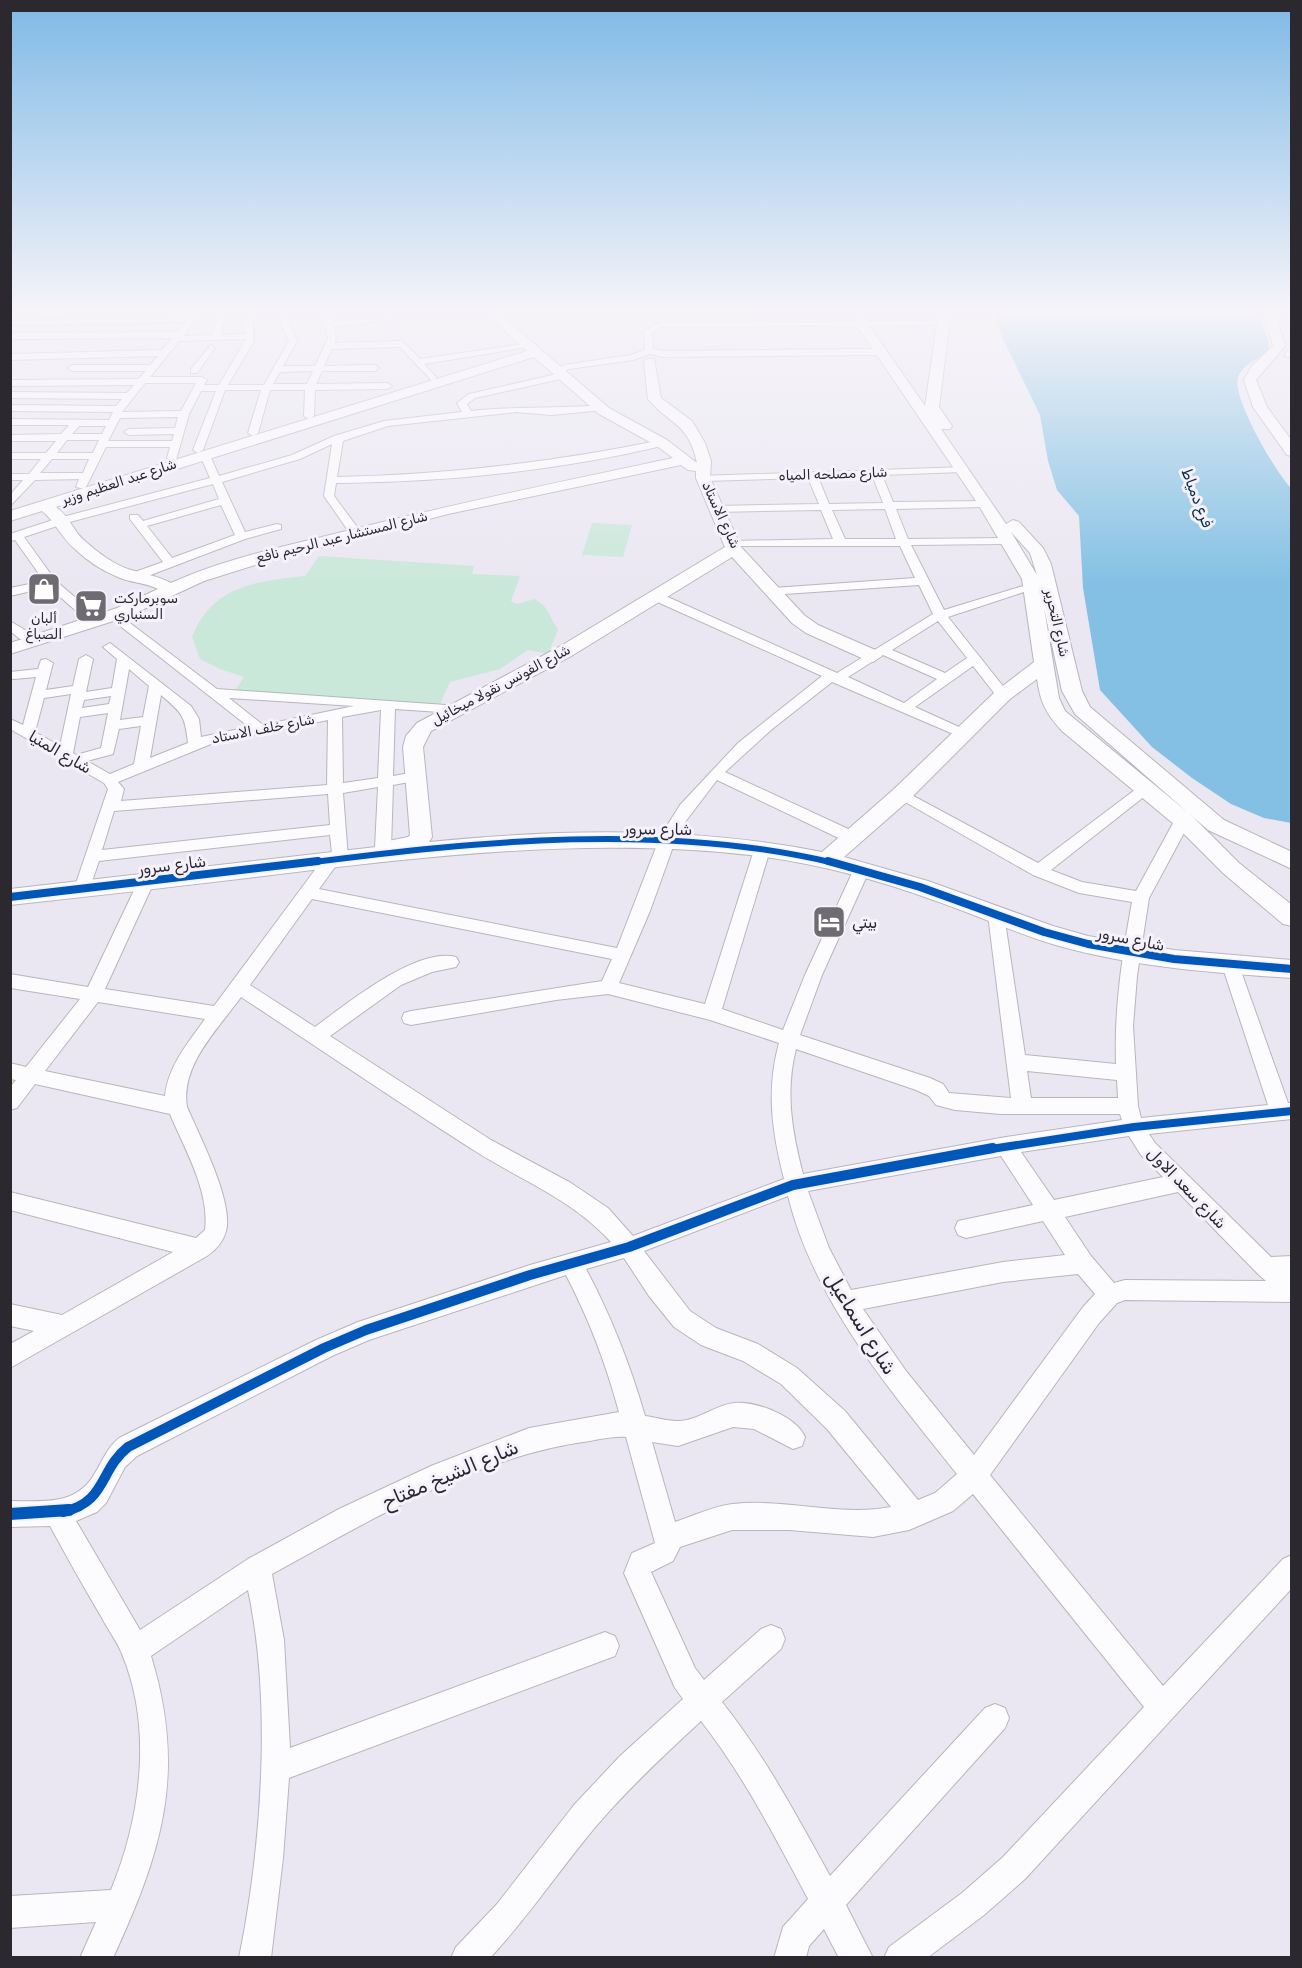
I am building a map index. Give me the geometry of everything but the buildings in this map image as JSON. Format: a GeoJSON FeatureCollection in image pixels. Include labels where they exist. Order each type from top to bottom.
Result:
{"type":"FeatureCollection","features":[{"type":"Feature","properties":{"kind":"street"},"geometry":{"type":"LineString","coordinates":[[26,438],[62,403]]}},
{"type":"Feature","properties":{"kind":"street"},"geometry":{"type":"LineString","coordinates":[[86,403],[177,444]]}},
{"type":"Feature","properties":{"kind":"street"},"geometry":{"type":"LineString","coordinates":[[63,520],[126,403]]}},
{"type":"Feature","properties":{"kind":"street"},"geometry":{"type":"LineString","coordinates":[[10,438],[89,437],[117,417],[144,403]]}},
{"type":"Feature","properties":{"kind":"street"},"geometry":{"type":"LineString","coordinates":[[10,422],[100,423],[145,403]]}},
{"type":"Feature","properties":{"kind":"street"},"geometry":{"type":"LineString","coordinates":[[172,458],[189,403],[178,403]]}},
{"type":"Feature","properties":{"kind":"street"},"geometry":{"type":"LineString","coordinates":[[218,403],[209,450],[241,537]]}},
{"type":"Feature","properties":{"kind":"street"},"geometry":{"type":"LineString","coordinates":[[253,434],[262,403]]}},
{"type":"Feature","properties":{"kind":"street"},"geometry":{"type":"LineString","coordinates":[[309,403],[309,416]]}},
{"type":"Feature","properties":{"kind":"street","name":"شارع عبد العظيم وزير"},"geometry":{"type":"LineString","coordinates":[[10,516],[45,506],[80,487],[172,458],[209,450],[353,403]]}},
{"type":"Feature","properties":{"kind":"street","name":"شارع عبد العظيم وزير"},"geometry":{"type":"LineString","coordinates":[[12,501],[80,487],[209,450],[355,403]]}},
{"type":"Feature","properties":{"kind":"street"},"geometry":{"type":"LineString","coordinates":[[462,403],[468,414]]}},
{"type":"Feature","properties":{"kind":"street"},"geometry":{"type":"LineString","coordinates":[[595,403],[616,417],[663,425],[681,420]]}},
{"type":"Feature","properties":{"kind":"street","name":"شارع الاستاد"},"geometry":{"type":"LineString","coordinates":[[660,403],[681,420],[703,457],[703,478],[733,546],[798,619],[812,629],[877,653]]}},
{"type":"Feature","properties":{"kind":"street","name":"شارع التحرير"},"geometry":{"type":"LineString","coordinates":[[932,403],[932,407],[1018,533],[1018,546]]}},
{"type":"Feature","properties":{"kind":"street"},"geometry":{"type":"LineString","coordinates":[[1258,403],[1288,438]]}},
{"type":"Feature","properties":{"kind":"street"},"geometry":{"type":"LineString","coordinates":[[1267,403],[1288,438],[1292,452]]}},
{"type":"Feature","properties":{"kind":"street","name":"شارع التحرير"},"geometry":{"type":"LineString","coordinates":[[918,405],[986,504],[1018,546],[1034,574],[1072,691],[1082,710],[1216,825],[1292,861]]}},
{"type":"Feature","properties":{"kind":"street"},"geometry":{"type":"LineString","coordinates":[[10,408],[57,408],[117,417],[179,431]]}},
{"type":"Feature","properties":{"kind":"street"},"geometry":{"type":"LineString","coordinates":[[87,615],[51,584],[14,537],[63,520],[125,506],[296,457],[338,438],[398,420],[516,409],[551,412],[601,408]]}},
{"type":"Feature","properties":{"kind":"street"},"geometry":{"type":"LineString","coordinates":[[148,427],[153,414]]}},
{"type":"Feature","properties":{"kind":"street"},"geometry":{"type":"LineString","coordinates":[[117,417],[184,414]]}},
{"type":"Feature","properties":{"kind":"street"},"geometry":{"type":"LineString","coordinates":[[12,501],[77,422]]}},
{"type":"Feature","properties":{"kind":"street"},"geometry":{"type":"LineString","coordinates":[[647,422],[664,445],[685,460],[703,478]]}},
{"type":"Feature","properties":{"kind":"street"},"geometry":{"type":"LineString","coordinates":[[89,437],[100,423]]}},
{"type":"Feature","properties":{"kind":"street"},"geometry":{"type":"LineString","coordinates":[[338,438],[329,496],[351,527]]}},
{"type":"Feature","properties":{"kind":"street"},"geometry":{"type":"LineString","coordinates":[[330,480],[422,480],[465,476],[664,445]]}},
{"type":"Feature","properties":{"kind":"street","name":"شارع المستشار عبد الرحيم نافع"},"geometry":{"type":"LineString","coordinates":[[18,638],[87,615],[148,586],[246,555],[442,505],[659,460],[666,456],[664,445]]}},
{"type":"Feature","properties":{"kind":"street"},"geometry":{"type":"LineString","coordinates":[[10,456],[98,456]]}},
{"type":"Feature","properties":{"kind":"street","name":"شارع المستشار عبد الرحيم نافع"},"geometry":{"type":"LineString","coordinates":[[10,649],[114,615],[148,586],[210,572],[369,529],[685,460]]}},
{"type":"Feature","properties":{"kind":"street","name":"شارع مصلحه المياه"},"geometry":{"type":"LineString","coordinates":[[703,478],[962,469]]}},
{"type":"Feature","properties":{"kind":"street"},"geometry":{"type":"LineString","coordinates":[[876,472],[903,541],[940,615],[1003,695]]}},
{"type":"Feature","properties":{"kind":"street"},"geometry":{"type":"LineString","coordinates":[[812,475],[840,542]]}},
{"type":"Feature","properties":{"kind":"street"},"geometry":{"type":"LineString","coordinates":[[10,477],[32,477],[80,487]]}},
{"type":"Feature","properties":{"kind":"street"},"geometry":{"type":"LineString","coordinates":[[140,525],[226,500]]}},
{"type":"Feature","properties":{"kind":"street"},"geometry":{"type":"LineString","coordinates":[[716,509],[986,504]]}},
{"type":"Feature","properties":{"kind":"street"},"geometry":{"type":"LineString","coordinates":[[45,506],[63,520],[65,528],[79,545],[148,586],[169,562],[278,527]]}},
{"type":"Feature","properties":{"kind":"street"},"geometry":{"type":"LineString","coordinates":[[125,506],[169,562]]}},
{"type":"Feature","properties":{"kind":"street"},"geometry":{"type":"LineString","coordinates":[[733,546],[903,541],[1018,546]]}},
{"type":"Feature","properties":{"kind":"street","name":"شارع الفونس نقولا ميخائيل"},"geometry":{"type":"LineString","coordinates":[[395,848],[414,844],[421,837],[413,747],[417,735],[429,723],[566,651],[657,597],[733,546]]}},
{"type":"Feature","properties":{"kind":"street","name":"شارع التحرير"},"geometry":{"type":"LineString","coordinates":[[1034,574],[1049,698],[1056,713],[1069,727],[1183,820],[1230,868],[1292,918]]}},
{"type":"Feature","properties":{"kind":"street"},"geometry":{"type":"LineString","coordinates":[[608,987],[669,833],[684,810],[717,774],[774,720],[834,677],[940,615],[1034,574]]}},
{"type":"Feature","properties":{"kind":"street"},"geometry":{"type":"LineString","coordinates":[[773,592],[921,581]]}},
{"type":"Feature","properties":{"kind":"street"},"geometry":{"type":"LineString","coordinates":[[10,592],[51,584]]}},
{"type":"Feature","properties":{"kind":"street"},"geometry":{"type":"LineString","coordinates":[[657,597],[965,735]]}},
{"type":"Feature","properties":{"kind":"street"},"geometry":{"type":"LineString","coordinates":[[114,615],[164,654],[199,697],[387,704],[455,709]]}},
{"type":"Feature","properties":{"kind":"street"},"geometry":{"type":"LineString","coordinates":[[10,625],[18,638]]}},
{"type":"Feature","properties":{"kind":"street"},"geometry":{"type":"LineString","coordinates":[[110,647],[156,684],[199,697],[261,730]]}},
{"type":"Feature","properties":{"kind":"street"},"geometry":{"type":"LineString","coordinates":[[877,653],[947,679]]}},
{"type":"Feature","properties":{"kind":"street"},"geometry":{"type":"LineString","coordinates":[[129,662],[164,654]]}},
{"type":"Feature","properties":{"kind":"street"},"geometry":{"type":"LineString","coordinates":[[86,659],[74,714],[69,757],[108,751],[118,691],[129,662]]}},
{"type":"Feature","properties":{"kind":"street"},"geometry":{"type":"LineString","coordinates":[[904,709],[974,659]]}},
{"type":"Feature","properties":{"kind":"street"},"geometry":{"type":"LineString","coordinates":[[826,861],[965,735],[1003,695],[1044,664]]}},
{"type":"Feature","properties":{"kind":"street"},"geometry":{"type":"LineString","coordinates":[[14,675],[45,667],[28,733]]}},
{"type":"Feature","properties":{"kind":"street"},"geometry":{"type":"LineString","coordinates":[[141,767],[156,684]]}},
{"type":"Feature","properties":{"kind":"street"},"geometry":{"type":"LineString","coordinates":[[38,695],[118,691]]}},
{"type":"Feature","properties":{"kind":"street"},"geometry":{"type":"LineString","coordinates":[[195,744],[192,719],[199,697]]}},
{"type":"Feature","properties":{"kind":"street"},"geometry":{"type":"LineString","coordinates":[[387,704],[384,783],[395,848]]}},
{"type":"Feature","properties":{"kind":"street","name":"شارع خلف الاستاد"},"geometry":{"type":"LineString","coordinates":[[109,780],[195,744],[224,736],[387,704]]}},
{"type":"Feature","properties":{"kind":"street"},"geometry":{"type":"LineString","coordinates":[[412,706],[417,735]]}},
{"type":"Feature","properties":{"kind":"street"},"geometry":{"type":"LineString","coordinates":[[74,714],[116,707]]}},
{"type":"Feature","properties":{"kind":"street"},"geometry":{"type":"LineString","coordinates":[[10,1357],[199,1249],[212,1238],[216,1224],[207,1182],[177,1107],[175,1095],[178,1078],[218,1014],[307,892],[343,858],[335,789],[334,715]]}},
{"type":"Feature","properties":{"kind":"street"},"geometry":{"type":"LineString","coordinates":[[112,726],[150,720]]}},
{"type":"Feature","properties":{"kind":"street","name":"شارع المنيا"},"geometry":{"type":"LineString","coordinates":[[10,723],[109,780]]}},
{"type":"Feature","properties":{"kind":"street"},"geometry":{"type":"LineString","coordinates":[[717,774],[853,837]]}},
{"type":"Feature","properties":{"kind":"street"},"geometry":{"type":"LineString","coordinates":[[109,807],[335,789],[416,777]]}},
{"type":"Feature","properties":{"kind":"street"},"geometry":{"type":"LineString","coordinates":[[82,889],[109,807],[116,795],[114,784],[109,780]]}},
{"type":"Feature","properties":{"kind":"street"},"geometry":{"type":"LineString","coordinates":[[1039,871],[1144,789]]}},
{"type":"Feature","properties":{"kind":"street"},"geometry":{"type":"LineString","coordinates":[[901,795],[1039,871],[1078,887],[1141,898]]}},
{"type":"Feature","properties":{"kind":"street","name":"شارع سعد الاول"},"geometry":{"type":"LineString","coordinates":[[1183,820],[1141,898],[1131,954],[1124,1026],[1128,1106],[1134,1128],[1148,1149],[1291,1292]]}},
{"type":"Feature","properties":{"kind":"street"},"geometry":{"type":"LineString","coordinates":[[92,856],[338,829]]}},
{"type":"Feature","properties":{"kind":"street"},"geometry":{"type":"LineString","coordinates":[[1230,868],[1254,876],[1262,876],[1268,868],[1260,857],[1240,846],[1235,835]]}},
{"type":"Feature","properties":{"kind":"street","name":"شارع سرور"},"geometry":{"type":"LineString","coordinates":[[10,897],[343,858],[395,848],[535,842],[666,843],[762,850],[862,869],[946,895],[1061,937],[1131,954],[1292,969]]}},
{"type":"Feature","properties":{"kind":"street"},"geometry":{"type":"LineString","coordinates":[[712,1013],[762,850]]}},
{"type":"Feature","properties":{"kind":"street","name":"شارع اسماعيل"},"geometry":{"type":"LineString","coordinates":[[862,869],[788,1039],[780,1086],[783,1132],[794,1185],[814,1244],[845,1302],[919,1409],[1162,1707]]}},
{"type":"Feature","properties":{"kind":"street"},"geometry":{"type":"LineString","coordinates":[[10,1102],[94,994],[146,882]]}},
{"type":"Feature","properties":{"kind":"street"},"geometry":{"type":"LineString","coordinates":[[307,892],[622,956]]}},
{"type":"Feature","properties":{"kind":"street"},"geometry":{"type":"LineString","coordinates":[[996,915],[1022,1106]]}},
{"type":"Feature","properties":{"kind":"street"},"geometry":{"type":"LineString","coordinates":[[315,1037],[404,974],[427,965],[450,962]]}},
{"type":"Feature","properties":{"kind":"street"},"geometry":{"type":"LineString","coordinates":[[10,1514],[78,1510],[96,1497],[117,1456],[128,1447],[324,1348],[366,1330],[571,1263],[629,1247],[794,1185],[1006,1146],[1134,1128],[1286,1111],[1231,965]]}},
{"type":"Feature","properties":{"kind":"street"},"geometry":{"type":"LineString","coordinates":[[10,981],[218,1014]]}},
{"type":"Feature","properties":{"kind":"street"},"geometry":{"type":"LineString","coordinates":[[238,986],[484,1146],[564,1189],[600,1215],[629,1247],[657,1289],[682,1318],[709,1337],[750,1352],[789,1376],[836,1420],[914,1515]]}},
{"type":"Feature","properties":{"kind":"street"},"geometry":{"type":"LineString","coordinates":[[411,1018],[556,993],[608,987],[712,1013],[929,1086],[949,1101],[1022,1106],[1128,1106]]}},
{"type":"Feature","properties":{"kind":"street"},"geometry":{"type":"LineString","coordinates":[[1016,1062],[1125,1073]]}},
{"type":"Feature","properties":{"kind":"street"},"geometry":{"type":"LineString","coordinates":[[10,1071],[177,1107]]}},
{"type":"Feature","properties":{"kind":"street"},"geometry":{"type":"LineString","coordinates":[[1006,1146],[1083,1263],[1110,1295]]}},
{"type":"Feature","properties":{"kind":"street"},"geometry":{"type":"LineString","coordinates":[[966,1228],[1180,1183]]}},
{"type":"Feature","properties":{"kind":"street"},"geometry":{"type":"LineString","coordinates":[[10,1201],[199,1249]]}},
{"type":"Feature","properties":{"kind":"street"},"geometry":{"type":"LineString","coordinates":[[571,1263],[597,1312],[622,1378],[666,1538],[667,1549],[641,1562],[637,1573],[685,1678],[735,1741],[767,1791],[792,1833],[825,1902],[857,1958]]}},
{"type":"Feature","properties":{"kind":"street"},"geometry":{"type":"LineString","coordinates":[[845,1302],[1003,1272],[1083,1263]]}},
{"type":"Feature","properties":{"kind":"street"},"geometry":{"type":"LineString","coordinates":[[1266,1267],[1292,1266]]}},
{"type":"Feature","properties":{"kind":"street"},"geometry":{"type":"LineString","coordinates":[[666,1538],[732,1517],[789,1517],[873,1524],[914,1515],[944,1502],[975,1475],[1091,1315],[1110,1295],[1140,1288],[1291,1292]]}},
{"type":"Feature","properties":{"kind":"street"},"geometry":{"type":"LineString","coordinates":[[10,1315],[62,1326]]}},
{"type":"Feature","properties":{"kind":"street","name":"شارع الشيخ مفتاح"},"geometry":{"type":"LineString","coordinates":[[135,1650],[257,1568],[348,1518],[440,1475],[530,1440],[570,1431],[635,1425],[678,1434],[732,1415],[754,1417],[775,1425],[793,1437]]}},
{"type":"Feature","properties":{"kind":"street"},"geometry":{"type":"LineString","coordinates":[[57,1513],[135,1650],[151,1702],[156,1769],[144,1843],[122,1905],[96,1958]]}},
{"type":"Feature","properties":{"kind":"street"},"geometry":{"type":"LineString","coordinates":[[255,1958],[276,1768],[273,1650],[257,1568]]}},
{"type":"Feature","properties":{"kind":"street"},"geometry":{"type":"LineString","coordinates":[[900,1958],[974,1905],[1014,1868],[1292,1568]]}},
{"type":"Feature","properties":{"kind":"street"},"geometry":{"type":"LineString","coordinates":[[467,1958],[508,1915],[604,1794],[637,1760],[704,1702],[771,1639]]}},
{"type":"Feature","properties":{"kind":"street"},"geometry":{"type":"LineString","coordinates":[[276,1768],[605,1646]]}},
{"type":"Feature","properties":{"kind":"street"},"geometry":{"type":"LineString","coordinates":[[790,1958],[794,1938],[995,1718]]}},
{"type":"Feature","properties":{"kind":"street"},"geometry":{"type":"LineString","coordinates":[[10,1912],[122,1905]]}},
{"type":"Feature","properties":{"kind":"green space"},"geometry":{"type":"Polygon","coordinates":[[[592,523],[632,525],[623,557],[582,555],[592,523]]]}},
{"type":"Feature","properties":{"kind":"green space"},"geometry":{"type":"Polygon","coordinates":[[[319,556],[474,566],[472,574],[520,576],[511,601],[517,604],[535,599],[545,607],[558,630],[548,654],[528,650],[500,669],[450,682],[440,704],[234,692],[244,677],[200,659],[192,637],[201,620],[211,607],[238,589],[269,580],[305,576],[319,556]]]}},
{"type":"Feature","properties":{"kind":"water","name":"فرع دمياط"},"geometry":{"type":"Polygon","coordinates":[[[1034,403],[1242,403],[1257,435],[1291,488],[1291,823],[1264,818],[1231,804],[1192,778],[1152,747],[1100,690],[1083,588],[1079,516],[1057,490],[1048,461],[1040,415],[1034,403]]]}},
{"type":"Feature","properties":{"kind":"cycle path"},"geometry":{"type":"LineString","coordinates":[[10,897],[449,847],[573,840],[697,843],[783,852],[852,867],[957,899],[1059,937],[1116,951],[1174,959],[1292,969]]}},
{"type":"Feature","properties":{"kind":"cycle path"},"geometry":{"type":"LineString","coordinates":[[10,1514],[65,1512],[77,1508],[97,1494],[111,1467],[128,1447],[324,1348],[366,1330],[530,1275],[629,1247],[793,1185],[1006,1146],[1134,1127],[1292,1111]]}},
{"type":"Feature","properties":{"kind":"place","name":"ألبان الصباغ"},"geometry":{"type":"Point","coordinates":[44,589]}},
{"type":"Feature","properties":{"kind":"place","name":"سوبرماركت السنباري"},"geometry":{"type":"Point","coordinates":[91,606]}},
{"type":"Feature","properties":{"kind":"place","name":"بيتي"},"geometry":{"type":"Point","coordinates":[829,922]}}]}
